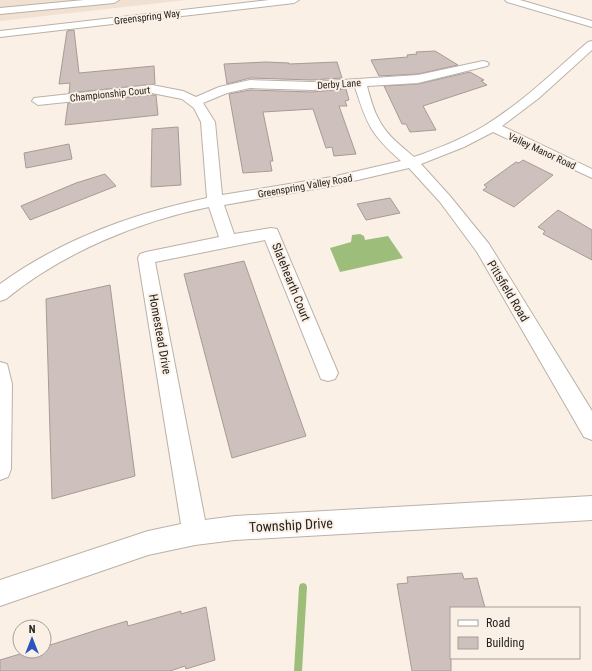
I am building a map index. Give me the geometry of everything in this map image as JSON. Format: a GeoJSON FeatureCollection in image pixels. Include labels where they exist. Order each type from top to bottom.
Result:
{"type":"FeatureCollection","features":[{"type":"Feature","properties":{"kind":"street"},"geometry":{"type":"LineString","coordinates":[[0,11],[114,0]]}},
{"type":"Feature","properties":{"kind":"street"},"geometry":{"type":"LineString","coordinates":[[150,6],[217,0]]}},
{"type":"Feature","properties":{"kind":"street","name":"Greenspring Way"},"geometry":{"type":"LineString","coordinates":[[0,34],[294,0]]}},
{"type":"Feature","properties":{"kind":"street"},"geometry":{"type":"LineString","coordinates":[[510,0],[592,24]]}},
{"type":"Feature","properties":{"kind":"street"},"geometry":{"type":"LineString","coordinates":[[81,14],[120,9]]}},
{"type":"Feature","properties":{"kind":"street","name":"Greenspring Valley Road"},"geometry":{"type":"LineString","coordinates":[[0,294],[54,259],[96,238],[154,216],[214,201],[340,180],[381,171],[411,162],[471,139],[513,113],[592,44]]}},
{"type":"Feature","properties":{"kind":"street","name":"Derby Lane"},"geometry":{"type":"LineString","coordinates":[[196,101],[223,90],[250,84],[312,86],[418,79],[483,64]]}},
{"type":"Feature","properties":{"kind":"street","name":"Pittsfield Road"},"geometry":{"type":"LineString","coordinates":[[360,83],[371,118],[377,128],[385,139],[411,162],[445,199],[482,248],[592,430]]}},
{"type":"Feature","properties":{"kind":"street","name":"Championship Court"},"geometry":{"type":"LineString","coordinates":[[38,101],[152,89],[180,94],[196,101]]}},
{"type":"Feature","properties":{"kind":"street"},"geometry":{"type":"LineString","coordinates":[[196,101],[208,122],[214,201],[228,241]]}},
{"type":"Feature","properties":{"kind":"street","name":"Valley Manor Road"},"geometry":{"type":"LineString","coordinates":[[492,127],[592,174]]}},
{"type":"Feature","properties":{"kind":"street","name":"Slatehearth Court"},"geometry":{"type":"LineString","coordinates":[[228,241],[271,233],[328,373]]}},
{"type":"Feature","properties":{"kind":"street","name":"Homestead Drive"},"geometry":{"type":"LineString","coordinates":[[196,533],[146,258],[228,241]]}},
{"type":"Feature","properties":{"kind":"street"},"geometry":{"type":"LineString","coordinates":[[0,370],[2,384],[0,470]]}},
{"type":"Feature","properties":{"kind":"street","name":"Township Drive"},"geometry":{"type":"LineString","coordinates":[[0,593],[148,543],[196,533],[235,528],[592,508]]}},
{"type":"Feature","properties":{"kind":"shaded area"},"geometry":{"type":"Polygon","coordinates":[[[0,0],[187,0],[0,21],[0,0]]]}},
{"type":"Feature","properties":{"kind":"shaded area"},"geometry":{"type":"Polygon","coordinates":[[[360,234],[364,236],[365,240],[388,236],[403,258],[340,272],[330,248],[351,242],[352,235],[360,234]]]}},
{"type":"Feature","properties":{"kind":"building"},"geometry":{"type":"Polygon","coordinates":[[[74,30],[79,73],[154,66],[155,84],[69,93],[70,83],[59,84],[67,31],[74,30]]]}},
{"type":"Feature","properties":{"kind":"building"},"geometry":{"type":"Polygon","coordinates":[[[435,51],[458,65],[418,74],[379,76],[371,60],[408,57],[407,55],[417,54],[416,52],[435,51]]]}},
{"type":"Feature","properties":{"kind":"building"},"geometry":{"type":"Polygon","coordinates":[[[266,62],[289,64],[337,62],[342,78],[312,80],[250,78],[227,84],[224,64],[266,62]]]}},
{"type":"Feature","properties":{"kind":"building"},"geometry":{"type":"Polygon","coordinates":[[[470,72],[484,80],[481,81],[487,85],[423,106],[436,130],[410,132],[406,124],[402,124],[384,86],[418,84],[470,72]]]}},
{"type":"Feature","properties":{"kind":"building"},"geometry":{"type":"Polygon","coordinates":[[[346,89],[349,100],[345,101],[347,106],[339,106],[356,154],[334,156],[332,147],[326,148],[313,109],[263,112],[273,161],[270,161],[272,171],[243,173],[229,94],[250,90],[312,92],[346,89]]]}},
{"type":"Feature","properties":{"kind":"building"},"geometry":{"type":"Polygon","coordinates":[[[156,95],[158,115],[65,125],[68,103],[156,95]]]}},
{"type":"Feature","properties":{"kind":"building"},"geometry":{"type":"Polygon","coordinates":[[[178,127],[181,185],[151,187],[152,129],[178,127]]]}},
{"type":"Feature","properties":{"kind":"building"},"geometry":{"type":"Polygon","coordinates":[[[69,144],[72,159],[26,168],[24,153],[69,144]]]}},
{"type":"Feature","properties":{"kind":"building"},"geometry":{"type":"Polygon","coordinates":[[[523,160],[553,175],[514,207],[483,190],[487,187],[484,185],[516,162],[519,163],[523,160]]]}},
{"type":"Feature","properties":{"kind":"building"},"geometry":{"type":"Polygon","coordinates":[[[105,174],[116,186],[30,220],[21,206],[76,183],[105,174]]]}},
{"type":"Feature","properties":{"kind":"building"},"geometry":{"type":"Polygon","coordinates":[[[390,198],[400,213],[366,220],[357,204],[390,198]]]}},
{"type":"Feature","properties":{"kind":"building"},"geometry":{"type":"Polygon","coordinates":[[[558,210],[592,230],[592,260],[543,234],[545,231],[538,227],[558,210]]]}},
{"type":"Feature","properties":{"kind":"building"},"geometry":{"type":"Polygon","coordinates":[[[244,261],[306,436],[232,458],[184,274],[244,261]]]}},
{"type":"Feature","properties":{"kind":"building"},"geometry":{"type":"Polygon","coordinates":[[[110,285],[135,476],[52,499],[46,299],[110,285]]]}},
{"type":"Feature","properties":{"kind":"building"},"geometry":{"type":"Polygon","coordinates":[[[462,573],[464,579],[477,578],[485,607],[450,607],[451,671],[412,671],[397,584],[408,583],[407,577],[462,573]]]}},
{"type":"Feature","properties":{"kind":"building"},"geometry":{"type":"Polygon","coordinates":[[[206,607],[215,660],[186,669],[185,666],[170,671],[0,671],[0,660],[12,656],[12,659],[52,659],[52,644],[127,621],[128,626],[181,611],[181,614],[206,607]]]}},
{"type":"Feature","properties":{"kind":"waterway"},"geometry":{"type":"LineString","coordinates":[[298,671],[303,587]]}}]}
